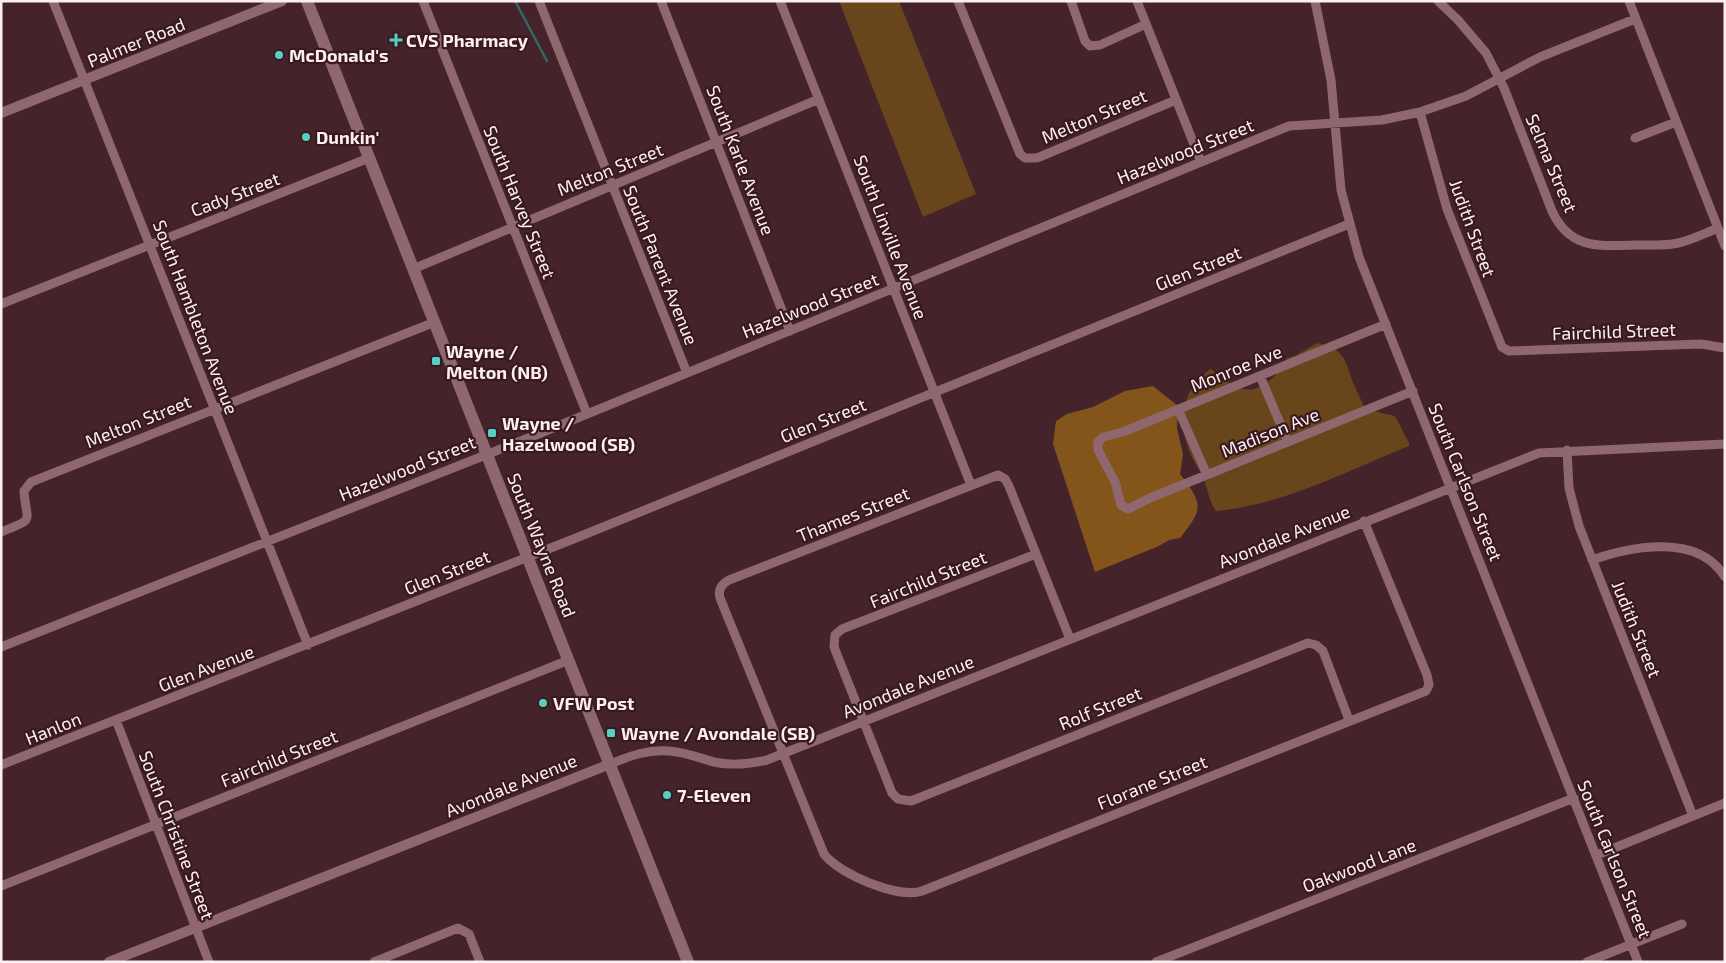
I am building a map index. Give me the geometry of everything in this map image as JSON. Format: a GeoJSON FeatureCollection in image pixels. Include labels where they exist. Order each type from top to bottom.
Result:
{"type":"FeatureCollection","features":[{"type":"Feature","properties":{"kind":"main road","name":"South Wayne Road"},"geometry":{"type":"LineString","coordinates":[[307,1],[688,962]]}},
{"type":"Feature","properties":{"kind":"street","name":"South Hambleton Avenue"},"geometry":{"type":"LineString","coordinates":[[53,1],[308,645]]}},
{"type":"Feature","properties":{"kind":"street","name":"Palmer Road"},"geometry":{"type":"LineString","coordinates":[[1,113],[282,1]]}},
{"type":"Feature","properties":{"kind":"street","name":"South Harvey Street"},"geometry":{"type":"LineString","coordinates":[[423,1],[586,414]]}},
{"type":"Feature","properties":{"kind":"street","name":"South Parent Avenue"},"geometry":{"type":"LineString","coordinates":[[539,1],[687,373]]}},
{"type":"Feature","properties":{"kind":"street","name":"South Karle Avenue"},"geometry":{"type":"LineString","coordinates":[[661,1],[718,142],[790,331]]}},
{"type":"Feature","properties":{"kind":"street","name":"South Linville Avenue"},"geometry":{"type":"LineString","coordinates":[[780,1],[971,485]]}},
{"type":"Feature","properties":{"kind":"street","name":"Melton Street"},"geometry":{"type":"LineString","coordinates":[[958,1],[1020,154],[1025,158],[1037,158],[1176,100]]}},
{"type":"Feature","properties":{"kind":"street"},"geometry":{"type":"LineString","coordinates":[[1070,1],[1084,41],[1090,46],[1100,45],[1146,24]]}},
{"type":"Feature","properties":{"kind":"street"},"geometry":{"type":"LineString","coordinates":[[1136,1],[1201,162]]}},
{"type":"Feature","properties":{"kind":"street","name":"South Carlson Street"},"geometry":{"type":"LineString","coordinates":[[1315,1],[1328,60],[1339,174],[1349,224],[1365,272],[1597,854],[1638,962]]}},
{"type":"Feature","properties":{"kind":"street","name":"Selma Street"},"geometry":{"type":"LineString","coordinates":[[1438,1],[1472,35],[1486,53],[1500,79],[1552,211],[1557,221],[1569,235],[1586,244],[1598,246],[1667,245],[1684,242],[1718,228]]}},
{"type":"Feature","properties":{"kind":"street"},"geometry":{"type":"LineString","coordinates":[[1629,1],[1725,246]]}},
{"type":"Feature","properties":{"kind":"street","name":"Hazelwood Street"},"geometry":{"type":"LineString","coordinates":[[1,647],[586,414],[1294,124],[1382,120],[1420,112],[1466,96],[1540,56],[1635,19]]}},
{"type":"Feature","properties":{"kind":"street","name":"Melton Street"},"geometry":{"type":"LineString","coordinates":[[414,269],[820,99]]}},
{"type":"Feature","properties":{"kind":"street","name":"Judith Street"},"geometry":{"type":"LineString","coordinates":[[1420,112],[1446,208],[1498,342],[1505,349]]}},
{"type":"Feature","properties":{"kind":"street"},"geometry":{"type":"LineString","coordinates":[[1635,138],[1676,122]]}},
{"type":"Feature","properties":{"kind":"street","name":"Cady Street"},"geometry":{"type":"LineString","coordinates":[[1,304],[369,158]]}},
{"type":"Feature","properties":{"kind":"street","name":"Glen Street"},"geometry":{"type":"LineString","coordinates":[[308,645],[1349,224]]}},
{"type":"Feature","properties":{"kind":"street","name":"Melton Street"},"geometry":{"type":"LineString","coordinates":[[1,532],[22,524],[27,518],[29,512],[24,491],[31,482],[434,322]]}},
{"type":"Feature","properties":{"kind":"street","name":"Monroe Ave"},"geometry":{"type":"LineString","coordinates":[[1141,504],[1128,509],[1121,505],[1115,482],[1098,450],[1098,442],[1103,437],[1123,432],[1386,324]]}},
{"type":"Feature","properties":{"kind":"street","name":"Fairchild Street"},"geometry":{"type":"LineString","coordinates":[[1505,349],[1701,344],[1725,348]]}},
{"type":"Feature","properties":{"kind":"street"},"geometry":{"type":"LineString","coordinates":[[1260,376],[1288,442]]}},
{"type":"Feature","properties":{"kind":"street","name":"Madison Ave"},"geometry":{"type":"LineString","coordinates":[[1141,504],[1150,498],[1413,392]]}},
{"type":"Feature","properties":{"kind":"street"},"geometry":{"type":"LineString","coordinates":[[1178,410],[1207,475]]}},
{"type":"Feature","properties":{"kind":"street","name":"Avondale Avenue"},"geometry":{"type":"LineString","coordinates":[[109,962],[636,754],[655,750],[677,752],[731,764],[758,762],[1539,453],[1567,450],[1725,444]]}},
{"type":"Feature","properties":{"kind":"street","name":"Judith Street"},"geometry":{"type":"LineString","coordinates":[[1567,450],[1572,501],[1592,560],[1693,816]]}},
{"type":"Feature","properties":{"kind":"street","name":"Thames Street"},"geometry":{"type":"LineString","coordinates":[[783,753],[720,598],[722,585],[729,580],[994,476],[1006,479],[1070,639]]}},
{"type":"Feature","properties":{"kind":"street","name":"Florane Street"},"geometry":{"type":"LineString","coordinates":[[783,753],[828,860],[840,869],[893,891],[910,894],[922,891],[1421,693],[1429,685],[1427,675],[1364,521]]}},
{"type":"Feature","properties":{"kind":"street"},"geometry":{"type":"LineString","coordinates":[[1592,560],[1627,550],[1675,548],[1700,555],[1714,564],[1725,577]]}},
{"type":"Feature","properties":{"kind":"street","name":"Fairchild Street"},"geometry":{"type":"LineString","coordinates":[[864,721],[834,647],[835,637],[842,629],[1036,554]]}},
{"type":"Feature","properties":{"kind":"street","name":"Rolf Street"},"geometry":{"type":"LineString","coordinates":[[864,721],[892,793],[898,799],[908,802],[1308,643],[1316,644],[1323,651],[1349,720]]}},
{"type":"Feature","properties":{"kind":"street","name":"Glen Avenue"},"geometry":{"type":"LineString","coordinates":[[116,720],[308,645]]}},
{"type":"Feature","properties":{"kind":"street","name":"Fairchild Street"},"geometry":{"type":"LineString","coordinates":[[1,886],[569,660]]}},
{"type":"Feature","properties":{"kind":"street","name":"Hanlon"},"geometry":{"type":"LineString","coordinates":[[1,765],[116,720]]}},
{"type":"Feature","properties":{"kind":"street","name":"South Christine Street"},"geometry":{"type":"LineString","coordinates":[[116,720],[155,826],[209,962]]}},
{"type":"Feature","properties":{"kind":"street","name":"Oakwood Lane"},"geometry":{"type":"LineString","coordinates":[[1156,962],[1574,798]]}},
{"type":"Feature","properties":{"kind":"street"},"geometry":{"type":"LineString","coordinates":[[1597,854],[1725,803]]}},
{"type":"Feature","properties":{"kind":"street"},"geometry":{"type":"LineString","coordinates":[[1587,962],[1682,924]]}},
{"type":"Feature","properties":{"kind":"street"},"geometry":{"type":"LineString","coordinates":[[374,962],[458,928],[465,930],[469,934],[480,962]]}},
{"type":"Feature","properties":{"kind":"shaded area"},"geometry":{"type":"Polygon","coordinates":[[[839,1],[899,1],[976,194],[923,217],[839,1]]]}},
{"type":"Feature","properties":{"kind":"shaded area"},"geometry":{"type":"Polygon","coordinates":[[[1317,343],[1333,348],[1342,355],[1365,409],[1395,416],[1409,446],[1314,486],[1266,502],[1216,511],[1191,455],[1184,431],[1184,409],[1192,388],[1210,369],[1235,386],[1243,389],[1259,387],[1273,378],[1287,358],[1295,356],[1317,343]]]}},
{"type":"Feature","properties":{"kind":"shaded area"},"geometry":{"type":"Polygon","coordinates":[[[1153,386],[1178,406],[1177,428],[1183,454],[1180,474],[1197,500],[1198,507],[1193,520],[1180,538],[1169,540],[1159,546],[1095,572],[1053,444],[1056,421],[1067,414],[1093,407],[1125,391],[1153,386]]]}},
{"type":"Feature","properties":{"kind":"waterway"},"geometry":{"type":"LineString","coordinates":[[515,1],[547,61]]}},
{"type":"Feature","properties":{"kind":"place","name":"CVS Pharmacy"},"geometry":{"type":"Point","coordinates":[396,40]}},
{"type":"Feature","properties":{"kind":"place","name":"McDonald's"},"geometry":{"type":"Point","coordinates":[279,55]}},
{"type":"Feature","properties":{"kind":"place","name":"Dunkin'"},"geometry":{"type":"Point","coordinates":[306,137]}},
{"type":"Feature","properties":{"kind":"place","name":"Wayne / Melton (NB)"},"geometry":{"type":"Point","coordinates":[436,361]}},
{"type":"Feature","properties":{"kind":"place","name":"Wayne / Hazelwood (SB)"},"geometry":{"type":"Point","coordinates":[492,433]}},
{"type":"Feature","properties":{"kind":"place","name":"VFW Post"},"geometry":{"type":"Point","coordinates":[543,703]}},
{"type":"Feature","properties":{"kind":"place","name":"Wayne / Avondale (SB)"},"geometry":{"type":"Point","coordinates":[611,733]}},
{"type":"Feature","properties":{"kind":"place","name":"7-Eleven"},"geometry":{"type":"Point","coordinates":[667,795]}}]}
